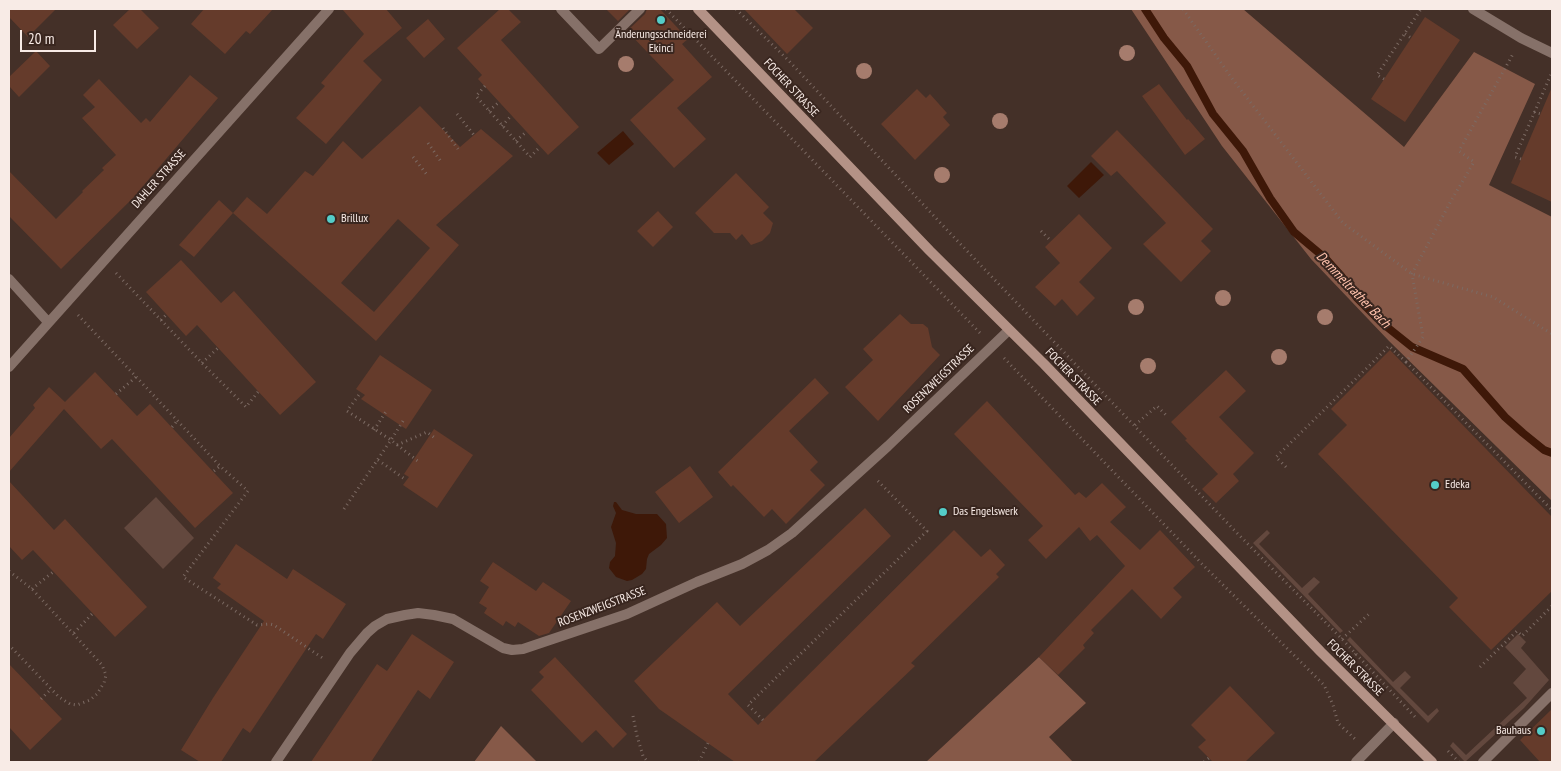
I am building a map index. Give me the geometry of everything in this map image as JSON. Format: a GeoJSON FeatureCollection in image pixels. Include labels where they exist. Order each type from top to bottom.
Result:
{"type":"FeatureCollection","features":[{"type":"Feature","properties":{"kind":"main road","name":"FOCHER STRASSE"},"geometry":{"type":"LineString","coordinates":[[698,9],[916,237],[1432,762]]}},
{"type":"Feature","properties":{"kind":"street","name":"DAHLER STRASSE"},"geometry":{"type":"LineString","coordinates":[[9,367],[329,9]]}},
{"type":"Feature","properties":{"kind":"street"},"geometry":{"type":"LineString","coordinates":[[561,9],[599,49],[640,9]]}},
{"type":"Feature","properties":{"kind":"street"},"geometry":{"type":"LineString","coordinates":[[1473,9],[1552,53]]}},
{"type":"Feature","properties":{"kind":"street"},"geometry":{"type":"LineString","coordinates":[[9,279],[48,322]]}},
{"type":"Feature","properties":{"kind":"street","name":"ROSENZWEIGSTRASSE"},"geometry":{"type":"LineString","coordinates":[[276,762],[350,653],[371,629],[387,619],[405,615],[434,614],[453,619],[496,644],[512,650],[533,646],[627,614],[696,582],[742,564],[768,550],[792,533],[1009,330]]}},
{"type":"Feature","properties":{"kind":"street"},"geometry":{"type":"LineString","coordinates":[[1483,762],[1552,693]]}},
{"type":"Feature","properties":{"kind":"street"},"geometry":{"type":"LineString","coordinates":[[1356,762],[1394,722]]}},
{"type":"Feature","properties":{"kind":"path"},"geometry":{"type":"LineString","coordinates":[[666,9],[1204,566],[1324,685],[1333,705],[1338,723],[1368,750]]}},
{"type":"Feature","properties":{"kind":"path"},"geometry":{"type":"LineString","coordinates":[[736,9],[788,61],[1237,533],[1356,654],[1340,670]]}},
{"type":"Feature","properties":{"kind":"path"},"geometry":{"type":"LineString","coordinates":[[1183,9],[1231,77],[1343,223],[1412,274],[1493,297],[1552,334]]}},
{"type":"Feature","properties":{"kind":"path"},"geometry":{"type":"LineString","coordinates":[[1384,80],[1377,74],[1421,9]]}},
{"type":"Feature","properties":{"kind":"path"},"geometry":{"type":"LineString","coordinates":[[1405,34],[1411,38]]}},
{"type":"Feature","properties":{"kind":"path"},"geometry":{"type":"LineString","coordinates":[[1406,362],[1423,337],[1412,274],[1474,162],[1459,151],[1522,38]]}},
{"type":"Feature","properties":{"kind":"path"},"geometry":{"type":"LineString","coordinates":[[1522,159],[1515,157],[1552,72]]}},
{"type":"Feature","properties":{"kind":"path"},"geometry":{"type":"LineString","coordinates":[[485,86],[476,96],[502,126],[530,157],[540,147]]}},
{"type":"Feature","properties":{"kind":"path"},"geometry":{"type":"LineString","coordinates":[[489,111],[499,102]]}},
{"type":"Feature","properties":{"kind":"path"},"geometry":{"type":"LineString","coordinates":[[1534,112],[1541,114]]}},
{"type":"Feature","properties":{"kind":"path"},"geometry":{"type":"LineString","coordinates":[[457,114],[474,135]]}},
{"type":"Feature","properties":{"kind":"path"},"geometry":{"type":"LineString","coordinates":[[502,126],[511,116]]}},
{"type":"Feature","properties":{"kind":"path"},"geometry":{"type":"LineString","coordinates":[[443,128],[458,150]]}},
{"type":"Feature","properties":{"kind":"path"},"geometry":{"type":"LineString","coordinates":[[516,141],[526,132]]}},
{"type":"Feature","properties":{"kind":"path"},"geometry":{"type":"LineString","coordinates":[[428,143],[442,163]]}},
{"type":"Feature","properties":{"kind":"path"},"geometry":{"type":"LineString","coordinates":[[413,157],[428,176]]}},
{"type":"Feature","properties":{"kind":"path"},"geometry":{"type":"LineString","coordinates":[[1041,231],[1051,241]]}},
{"type":"Feature","properties":{"kind":"path"},"geometry":{"type":"LineString","coordinates":[[104,260],[202,364],[246,407],[258,392]]}},
{"type":"Feature","properties":{"kind":"path"},"geometry":{"type":"LineString","coordinates":[[66,302],[220,466],[248,492],[183,578],[257,625],[270,624],[274,626],[340,669]]}},
{"type":"Feature","properties":{"kind":"path"},"geometry":{"type":"LineString","coordinates":[[161,320],[166,315]]}},
{"type":"Feature","properties":{"kind":"path"},"geometry":{"type":"LineString","coordinates":[[1286,467],[1276,457],[1389,346],[1552,510]]}},
{"type":"Feature","properties":{"kind":"path"},"geometry":{"type":"LineString","coordinates":[[202,364],[218,348]]}},
{"type":"Feature","properties":{"kind":"path"},"geometry":{"type":"LineString","coordinates":[[116,394],[136,376]]}},
{"type":"Feature","properties":{"kind":"path"},"geometry":{"type":"LineString","coordinates":[[361,392],[346,411],[419,462]]}},
{"type":"Feature","properties":{"kind":"path"},"geometry":{"type":"LineString","coordinates":[[1135,425],[1157,406],[1168,417]]}},
{"type":"Feature","properties":{"kind":"path"},"geometry":{"type":"LineString","coordinates":[[374,430],[387,410]]}},
{"type":"Feature","properties":{"kind":"path"},"geometry":{"type":"LineString","coordinates":[[172,427],[177,420]]}},
{"type":"Feature","properties":{"kind":"path"},"geometry":{"type":"LineString","coordinates":[[344,509],[403,421]]}},
{"type":"Feature","properties":{"kind":"path"},"geometry":{"type":"LineString","coordinates":[[397,445],[427,432],[435,438]]}},
{"type":"Feature","properties":{"kind":"path"},"geometry":{"type":"LineString","coordinates":[[378,460],[406,480]]}},
{"type":"Feature","properties":{"kind":"path"},"geometry":{"type":"LineString","coordinates":[[214,471],[220,466]]}},
{"type":"Feature","properties":{"kind":"path"},"geometry":{"type":"LineString","coordinates":[[763,720],[748,705],[927,531],[864,467]]}},
{"type":"Feature","properties":{"kind":"path"},"geometry":{"type":"LineString","coordinates":[[9,571],[32,589],[102,665],[106,676],[104,682],[97,694],[90,700],[77,705],[64,701],[9,645]]}},
{"type":"Feature","properties":{"kind":"path"},"geometry":{"type":"LineString","coordinates":[[32,589],[53,572]]}},
{"type":"Feature","properties":{"kind":"path"},"geometry":{"type":"LineString","coordinates":[[1480,667],[1517,631],[1522,636],[1552,606]]}},
{"type":"Feature","properties":{"kind":"path"},"geometry":{"type":"LineString","coordinates":[[74,633],[92,614]]}},
{"type":"Feature","properties":{"kind":"path"},"geometry":{"type":"LineString","coordinates":[[1342,639],[1370,614]]}},
{"type":"Feature","properties":{"kind":"path"},"geometry":{"type":"LineString","coordinates":[[41,699],[51,689]]}},
{"type":"Feature","properties":{"kind":"path"},"geometry":{"type":"LineString","coordinates":[[633,716],[643,756],[648,762]]}},
{"type":"Feature","properties":{"kind":"path"},"geometry":{"type":"LineString","coordinates":[[699,762],[708,743]]}},
{"type":"Feature","properties":{"kind":"path"},"geometry":{"type":"LineString","coordinates":[[1204,762],[1208,758]]}},
{"type":"Feature","properties":{"kind":"shaded area"},"geometry":{"type":"Polygon","coordinates":[[[1131,9],[1243,9],[1404,147],[1474,52],[1535,84],[1489,185],[1552,217],[1552,501],[1389,341],[1311,259],[1222,146],[1131,9]]]}},
{"type":"Feature","properties":{"kind":"shaded area"},"geometry":{"type":"Polygon","coordinates":[[[623,131],[634,144],[609,165],[597,153],[623,131]]]}},
{"type":"Feature","properties":{"kind":"shaded area"},"geometry":{"type":"Polygon","coordinates":[[[1091,162],[1104,175],[1079,198],[1067,186],[1091,162]]]}},
{"type":"Feature","properties":{"kind":"shaded area"},"geometry":{"type":"Polygon","coordinates":[[[156,497],[194,538],[163,569],[124,528],[156,497]]]}},
{"type":"Feature","properties":{"kind":"shaded area"},"geometry":{"type":"Polygon","coordinates":[[[614,502],[622,510],[636,514],[657,514],[666,524],[667,538],[649,554],[646,569],[642,574],[627,581],[616,577],[609,568],[610,562],[615,556],[616,543],[611,527],[616,513],[613,506],[614,502]]]}},
{"type":"Feature","properties":{"kind":"shaded area"},"geometry":{"type":"Polygon","coordinates":[[[1267,530],[1270,533],[1259,544],[1302,588],[1314,577],[1320,582],[1308,594],[1343,631],[1340,633],[1253,543],[1267,530]]]}},
{"type":"Feature","properties":{"kind":"shaded area"},"geometry":{"type":"Polygon","coordinates":[[[1518,634],[1526,642],[1521,648],[1549,680],[1524,708],[1465,762],[1450,746],[1453,742],[1466,755],[1527,698],[1513,683],[1526,669],[1505,647],[1518,634]]]}},
{"type":"Feature","properties":{"kind":"shaded area"},"geometry":{"type":"Polygon","coordinates":[[[1350,637],[1393,682],[1405,671],[1411,677],[1400,688],[1428,716],[1437,708],[1439,711],[1428,723],[1347,640],[1350,637]]]}},
{"type":"Feature","properties":{"kind":"shaded area"},"geometry":{"type":"Polygon","coordinates":[[[1039,657],[1086,703],[1049,737],[1073,762],[926,762],[1039,657]]]}},
{"type":"Feature","properties":{"kind":"shaded area"},"geometry":{"type":"Polygon","coordinates":[[[501,726],[537,762],[474,762],[501,726]]]}},
{"type":"Feature","properties":{"kind":"building"},"geometry":{"type":"Polygon","coordinates":[[[9,9],[56,9],[28,37],[9,17],[9,9]]]}},
{"type":"Feature","properties":{"kind":"building"},"geometry":{"type":"Polygon","coordinates":[[[130,9],[140,9],[159,28],[137,49],[113,25],[130,9]]]}},
{"type":"Feature","properties":{"kind":"building"},"geometry":{"type":"Polygon","coordinates":[[[204,9],[273,9],[250,34],[246,31],[225,54],[191,24],[204,9]]]}},
{"type":"Feature","properties":{"kind":"building"},"geometry":{"type":"Polygon","coordinates":[[[342,9],[386,9],[402,28],[363,61],[382,80],[326,144],[296,118],[325,86],[321,83],[364,34],[342,9]]]}},
{"type":"Feature","properties":{"kind":"building"},"geometry":{"type":"Polygon","coordinates":[[[500,9],[508,9],[521,22],[501,40],[579,127],[548,155],[478,79],[482,75],[457,48],[500,9]]]}},
{"type":"Feature","properties":{"kind":"building"},"geometry":{"type":"Polygon","coordinates":[[[606,9],[630,9],[618,21],[606,9]]]}},
{"type":"Feature","properties":{"kind":"building"},"geometry":{"type":"Polygon","coordinates":[[[647,9],[660,9],[688,39],[682,44],[712,77],[677,108],[706,139],[674,168],[630,120],[674,80],[627,31],[645,14],[647,9]]]}},
{"type":"Feature","properties":{"kind":"building"},"geometry":{"type":"Polygon","coordinates":[[[744,9],[794,9],[813,28],[787,54],[744,9]]]}},
{"type":"Feature","properties":{"kind":"building"},"geometry":{"type":"Polygon","coordinates":[[[1425,17],[1460,40],[1405,122],[1371,99],[1425,17]]]}},
{"type":"Feature","properties":{"kind":"building"},"geometry":{"type":"Polygon","coordinates":[[[428,19],[445,39],[424,58],[406,38],[428,19]]]}},
{"type":"Feature","properties":{"kind":"building"},"geometry":{"type":"Polygon","coordinates":[[[36,51],[50,66],[19,97],[9,86],[9,77],[36,51]]]}},
{"type":"Feature","properties":{"kind":"building"},"geometry":{"type":"Polygon","coordinates":[[[190,75],[218,98],[132,199],[61,269],[9,216],[9,171],[56,219],[104,170],[102,168],[116,155],[82,118],[95,107],[83,95],[99,79],[141,123],[146,118],[150,122],[190,75]]]}},
{"type":"Feature","properties":{"kind":"building"},"geometry":{"type":"Polygon","coordinates":[[[1159,84],[1187,120],[1205,139],[1185,155],[1142,96],[1159,84]]]}},
{"type":"Feature","properties":{"kind":"building"},"geometry":{"type":"Polygon","coordinates":[[[1552,87],[1552,202],[1511,183],[1552,87]]]}},
{"type":"Feature","properties":{"kind":"building"},"geometry":{"type":"Polygon","coordinates":[[[917,89],[926,98],[930,94],[947,113],[943,117],[950,125],[915,160],[881,124],[917,89]]]}},
{"type":"Feature","properties":{"kind":"building"},"geometry":{"type":"Polygon","coordinates":[[[420,106],[460,147],[481,129],[513,156],[436,225],[459,245],[376,341],[233,213],[247,197],[267,214],[305,171],[313,176],[343,141],[362,159],[420,106]],[[398,219],[341,283],[374,312],[430,248],[398,219]]]}},
{"type":"Feature","properties":{"kind":"building"},"geometry":{"type":"Polygon","coordinates":[[[1117,130],[1213,229],[1201,241],[1211,251],[1181,282],[1143,244],[1166,223],[1117,171],[1111,176],[1091,156],[1117,130]]]}},
{"type":"Feature","properties":{"kind":"building"},"geometry":{"type":"Polygon","coordinates":[[[736,173],[769,207],[763,213],[773,223],[770,233],[762,241],[751,245],[742,234],[736,240],[730,233],[714,233],[695,213],[736,173]]]}},
{"type":"Feature","properties":{"kind":"building"},"geometry":{"type":"Polygon","coordinates":[[[219,200],[233,213],[194,257],[179,245],[219,200]]]}},
{"type":"Feature","properties":{"kind":"building"},"geometry":{"type":"Polygon","coordinates":[[[658,211],[673,227],[653,247],[637,231],[658,211]]]}},
{"type":"Feature","properties":{"kind":"building"},"geometry":{"type":"Polygon","coordinates":[[[1079,214],[1112,248],[1079,282],[1095,298],[1077,316],[1062,299],[1055,306],[1035,287],[1060,263],[1045,247],[1079,214]]]}},
{"type":"Feature","properties":{"kind":"building"},"geometry":{"type":"Polygon","coordinates":[[[181,260],[221,303],[234,291],[316,382],[280,415],[197,325],[186,336],[146,292],[181,260]]]}},
{"type":"Feature","properties":{"kind":"building"},"geometry":{"type":"Polygon","coordinates":[[[900,314],[911,324],[923,324],[928,328],[932,347],[940,355],[878,421],[845,387],[873,360],[863,349],[900,314]]]}},
{"type":"Feature","properties":{"kind":"building","name":"Edeka"},"geometry":{"type":"Polygon","coordinates":[[[1390,350],[1552,517],[1552,591],[1491,650],[1449,607],[1458,598],[1318,454],[1347,425],[1331,409],[1390,350]]]}},
{"type":"Feature","properties":{"kind":"building"},"geometry":{"type":"Polygon","coordinates":[[[380,355],[432,390],[406,429],[361,399],[365,395],[356,389],[380,355]]]}},
{"type":"Feature","properties":{"kind":"building"},"geometry":{"type":"Polygon","coordinates":[[[1226,370],[1246,391],[1219,417],[1254,453],[1233,474],[1239,481],[1216,503],[1202,489],[1218,474],[1185,440],[1187,439],[1171,422],[1226,370]]]}},
{"type":"Feature","properties":{"kind":"building"},"geometry":{"type":"Polygon","coordinates":[[[95,372],[137,416],[150,404],[233,493],[195,528],[112,439],[101,449],[64,409],[9,472],[9,438],[35,408],[33,405],[49,387],[65,402],[95,372]]]}},
{"type":"Feature","properties":{"kind":"building"},"geometry":{"type":"Polygon","coordinates":[[[815,378],[829,393],[789,431],[818,462],[810,470],[825,485],[786,524],[772,509],[764,517],[733,485],[731,487],[718,472],[815,378]]]}},
{"type":"Feature","properties":{"kind":"building"},"geometry":{"type":"Polygon","coordinates":[[[987,401],[1075,495],[1079,492],[1086,498],[1102,483],[1126,507],[1110,522],[1140,550],[1160,530],[1195,567],[1173,588],[1182,597],[1161,619],[1132,589],[1091,630],[1094,633],[1083,645],[1085,648],[1058,675],[1039,657],[1125,566],[1097,535],[1090,541],[1079,527],[1046,559],[1028,540],[1043,526],[954,434],[987,401]]]}},
{"type":"Feature","properties":{"kind":"building"},"geometry":{"type":"Polygon","coordinates":[[[434,429],[473,455],[437,508],[403,485],[409,477],[404,474],[434,429]]]}},
{"type":"Feature","properties":{"kind":"building"},"geometry":{"type":"Polygon","coordinates":[[[690,466],[713,497],[679,523],[655,492],[690,466]]]}},
{"type":"Feature","properties":{"kind":"building"},"geometry":{"type":"Polygon","coordinates":[[[9,481],[54,530],[65,519],[147,607],[115,637],[33,550],[22,560],[9,546],[9,481]]]}},
{"type":"Feature","properties":{"kind":"building"},"geometry":{"type":"Polygon","coordinates":[[[865,508],[891,536],[728,694],[758,725],[954,530],[981,557],[990,549],[1005,565],[996,574],[999,577],[911,663],[915,666],[814,762],[735,762],[659,709],[634,681],[717,602],[740,626],[865,508]]]}},
{"type":"Feature","properties":{"kind":"building"},"geometry":{"type":"Polygon","coordinates":[[[236,544],[287,579],[293,569],[346,604],[323,639],[316,634],[250,733],[243,728],[221,762],[200,762],[181,750],[264,621],[217,588],[221,584],[213,578],[236,544]]]}},
{"type":"Feature","properties":{"kind":"building"},"geometry":{"type":"Polygon","coordinates":[[[493,562],[536,591],[543,582],[571,601],[549,633],[539,636],[518,622],[515,627],[506,621],[503,626],[484,613],[487,608],[479,603],[489,587],[480,581],[493,562]]]}},
{"type":"Feature","properties":{"kind":"building"},"geometry":{"type":"Polygon","coordinates":[[[412,634],[454,662],[430,699],[418,690],[371,762],[311,762],[377,664],[387,671],[412,634]]]}},
{"type":"Feature","properties":{"kind":"building"},"geometry":{"type":"Polygon","coordinates":[[[555,657],[627,734],[613,748],[596,730],[582,743],[531,690],[544,677],[539,672],[555,657]]]}},
{"type":"Feature","properties":{"kind":"building"},"geometry":{"type":"Polygon","coordinates":[[[9,664],[62,719],[30,750],[9,727],[9,664]]]}},
{"type":"Feature","properties":{"kind":"building"},"geometry":{"type":"Polygon","coordinates":[[[1230,686],[1275,733],[1245,762],[1213,762],[1198,747],[1206,740],[1191,725],[1230,686]]]}},
{"type":"Feature","properties":{"kind":"building","name":"Bauhaus"},"geometry":{"type":"Polygon","coordinates":[[[1552,709],[1552,762],[1540,762],[1520,740],[1552,709]]]}},
{"type":"Feature","properties":{"kind":"waterway","name":"Demmeltrather Bach"},"geometry":{"type":"LineString","coordinates":[[1145,9],[1164,38],[1187,66],[1213,114],[1243,151],[1270,198],[1294,232],[1325,258],[1357,298],[1382,323],[1412,347],[1463,369],[1505,417],[1544,450],[1552,453]]}},
{"type":"Feature","properties":{"kind":"place","name":"Änderungsschneiderei Ekinci"},"geometry":{"type":"Point","coordinates":[661,20]}},
{"type":"Feature","properties":{"kind":"place","name":"Brillux"},"geometry":{"type":"Point","coordinates":[331,219]}},
{"type":"Feature","properties":{"kind":"place","name":"Edeka"},"geometry":{"type":"Point","coordinates":[1435,485]}},
{"type":"Feature","properties":{"kind":"place","name":"Das Engelswerk"},"geometry":{"type":"Point","coordinates":[943,512]}},
{"type":"Feature","properties":{"kind":"place","name":"Bauhaus"},"geometry":{"type":"Point","coordinates":[1541,731]}}]}
